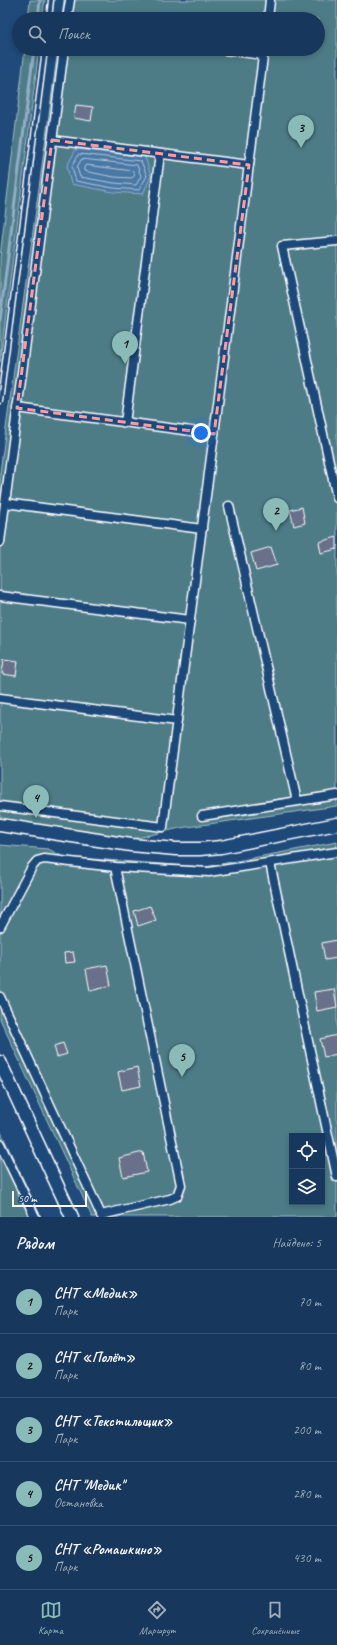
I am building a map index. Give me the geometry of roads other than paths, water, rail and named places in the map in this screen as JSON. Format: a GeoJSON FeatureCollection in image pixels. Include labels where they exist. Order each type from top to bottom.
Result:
{"type":"FeatureCollection","features":[{"type":"Feature","properties":{"kind":"street"},"geometry":{"type":"LineString","coordinates":[[68,12],[70,0]]}},
{"type":"Feature","properties":{"kind":"street"},"geometry":{"type":"LineString","coordinates":[[269,12],[270,0]]}},
{"type":"Feature","properties":{"kind":"street"},"geometry":{"type":"LineString","coordinates":[[0,542],[63,56]]}},
{"type":"Feature","properties":{"kind":"street"},"geometry":{"type":"LineString","coordinates":[[0,806],[163,827],[263,56]]}},
{"type":"Feature","properties":{"kind":"street"},"geometry":{"type":"LineString","coordinates":[[52,140],[249,165]]}},
{"type":"Feature","properties":{"kind":"street"},"geometry":{"type":"LineString","coordinates":[[126,423],[160,154]]}},
{"type":"Feature","properties":{"kind":"street"},"geometry":{"type":"LineString","coordinates":[[337,241],[282,246],[337,498]]}},
{"type":"Feature","properties":{"kind":"street"},"geometry":{"type":"LineString","coordinates":[[17,408],[214,434]]}},
{"type":"Feature","properties":{"kind":"street"},"geometry":{"type":"LineString","coordinates":[[5,503],[202,529]]}},
{"type":"Feature","properties":{"kind":"street"},"geometry":{"type":"LineString","coordinates":[[229,506],[297,801]]}},
{"type":"Feature","properties":{"kind":"street"},"geometry":{"type":"LineString","coordinates":[[0,596],[190,620]]}},
{"type":"Feature","properties":{"kind":"street"},"geometry":{"type":"LineString","coordinates":[[0,698],[177,721]]}},
{"type":"Feature","properties":{"kind":"street"},"geometry":{"type":"LineString","coordinates":[[202,816],[337,795]]}},
{"type":"Feature","properties":{"kind":"street"},"geometry":{"type":"LineString","coordinates":[[0,825],[131,845],[176,849],[200,849],[221,847],[337,824]]}},
{"type":"Feature","properties":{"kind":"street"},"geometry":{"type":"LineString","coordinates":[[0,927],[32,867],[37,862],[44,859],[115,867],[209,872],[337,852]]}},
{"type":"Feature","properties":{"kind":"street"},"geometry":{"type":"LineString","coordinates":[[270,863],[337,1177]]}},
{"type":"Feature","properties":{"kind":"street"},"geometry":{"type":"LineString","coordinates":[[0,997],[101,1216],[177,1196],[181,1185],[115,867]]}},
{"type":"Feature","properties":{"kind":"street"},"geometry":{"type":"LineString","coordinates":[[0,1062],[72,1217]]}},
{"type":"Feature","properties":{"kind":"street"},"geometry":{"type":"LineString","coordinates":[[0,1144],[34,1217]]}},
{"type":"Feature","properties":{"kind":"lane"},"geometry":{"type":"LineString","coordinates":[[50,12],[51,0]]}},
{"type":"Feature","properties":{"kind":"lane"},"geometry":{"type":"LineString","coordinates":[[0,400],[44,56]]}},
{"type":"Feature","properties":{"kind":"water"},"geometry":{"type":"Polygon","coordinates":[[[76,149],[145,157],[151,176],[143,194],[113,192],[71,184],[67,166],[76,149]]]}},
{"type":"Feature","properties":{"kind":"waterway"},"geometry":{"type":"LineString","coordinates":[[39,12],[40,0]]}},
{"type":"Feature","properties":{"kind":"waterway"},"geometry":{"type":"LineString","coordinates":[[0,320],[33,56]]}},
{"type":"Feature","properties":{"kind":"place","name":"СНТ «Текстильщик»"},"geometry":{"type":"Point","coordinates":[301,148]}},
{"type":"Feature","properties":{"kind":"place","name":"СНТ «Медик»"},"geometry":{"type":"Point","coordinates":[125,364]}},
{"type":"Feature","properties":{"kind":"place","name":"СНТ «Полёт»"},"geometry":{"type":"Point","coordinates":[276,531]}},
{"type":"Feature","properties":{"kind":"place","name":"СНТ \"Медик\""},"geometry":{"type":"Point","coordinates":[36,818]}},
{"type":"Feature","properties":{"kind":"place","name":"СНТ «Ромашкино»"},"geometry":{"type":"Point","coordinates":[182,1077]}}]}
